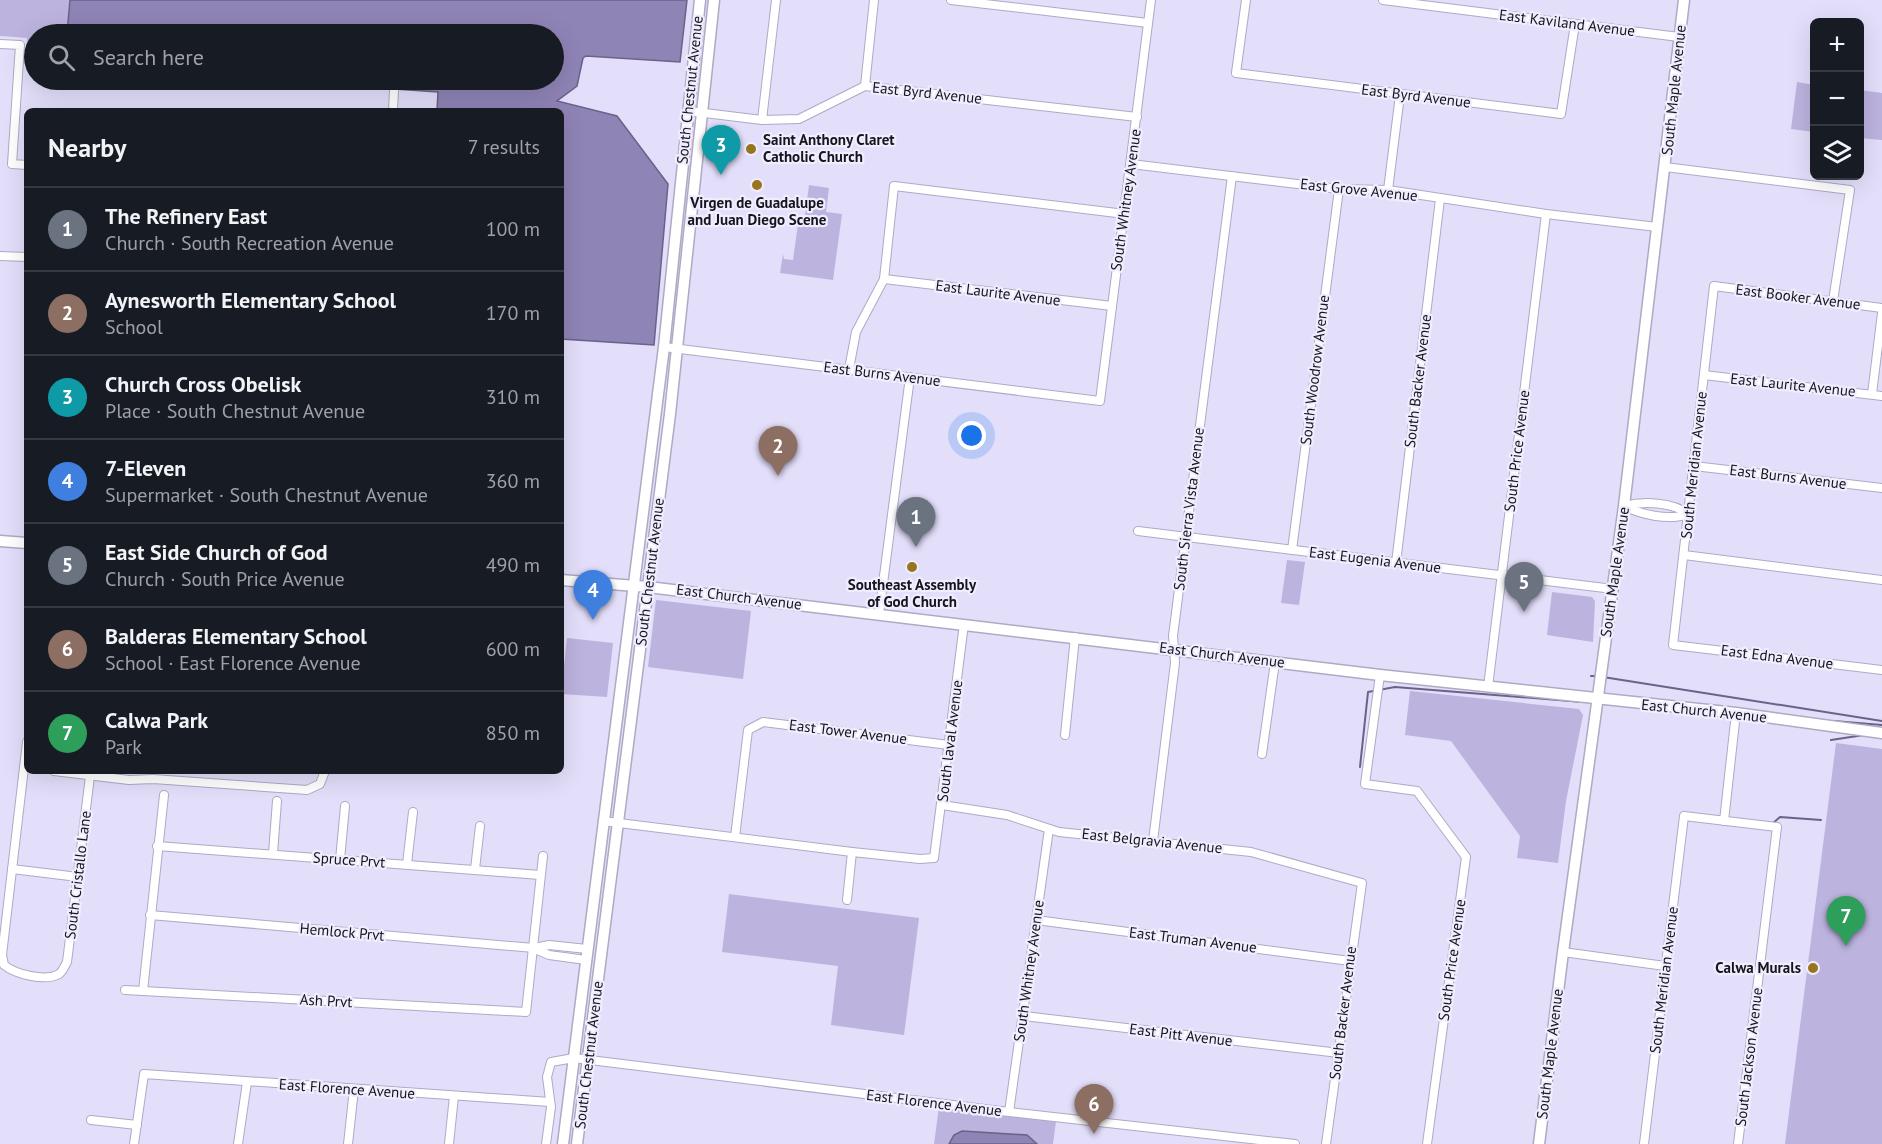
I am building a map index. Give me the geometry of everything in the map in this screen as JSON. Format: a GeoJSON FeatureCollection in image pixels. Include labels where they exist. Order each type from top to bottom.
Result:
{"type":"FeatureCollection","features":[{"type":"Feature","properties":{"kind":"main road","name":"South Chestnut Avenue"},"geometry":{"type":"LineString","coordinates":[[563,1144],[664,347],[700,0]]}},
{"type":"Feature","properties":{"kind":"main road","name":"South Chestnut Avenue"},"geometry":{"type":"LineString","coordinates":[[577,1144],[678,348],[714,0]]}},
{"type":"Feature","properties":{"kind":"main road","name":"South Maple Avenue"},"geometry":{"type":"LineString","coordinates":[[1539,1144],[1624,506],[1684,0]]}},
{"type":"Feature","properties":{"kind":"main road"},"geometry":{"type":"LineString","coordinates":[[0,541],[24,543]]}},
{"type":"Feature","properties":{"kind":"main road","name":"East Church Avenue"},"geometry":{"type":"LineString","coordinates":[[564,580],[648,586],[1380,675],[1736,713],[1882,733]]}},
{"type":"Feature","properties":{"kind":"street"},"geometry":{"type":"LineString","coordinates":[[762,120],[776,0]]}},
{"type":"Feature","properties":{"kind":"street"},"geometry":{"type":"LineString","coordinates":[[865,86],[874,0]]}},
{"type":"Feature","properties":{"kind":"street"},"geometry":{"type":"LineString","coordinates":[[951,0],[1148,23]]}},
{"type":"Feature","properties":{"kind":"street","name":"South Whitney Avenue"},"geometry":{"type":"LineString","coordinates":[[1100,401],[1151,0]]}},
{"type":"Feature","properties":{"kind":"street","name":"East Byrd Avenue"},"geometry":{"type":"LineString","coordinates":[[1246,0],[1236,74],[1561,114],[1575,24]]}},
{"type":"Feature","properties":{"kind":"street","name":"East Kaviland Avenue"},"geometry":{"type":"LineString","coordinates":[[1383,0],[1679,37]]}},
{"type":"Feature","properties":{"kind":"street"},"geometry":{"type":"LineString","coordinates":[[0,44],[20,45],[12,164],[24,165]]}},
{"type":"Feature","properties":{"kind":"street","name":"East Byrd Avenue"},"geometry":{"type":"LineString","coordinates":[[688,111],[762,120],[799,119],[865,86],[1137,117]]}},
{"type":"Feature","properties":{"kind":"street"},"geometry":{"type":"LineString","coordinates":[[393,108],[394,90]]}},
{"type":"Feature","properties":{"kind":"street"},"geometry":{"type":"LineString","coordinates":[[1388,190],[1400,95]]}},
{"type":"Feature","properties":{"kind":"street","name":"East Grove Avenue"},"geometry":{"type":"LineString","coordinates":[[1131,164],[1339,189],[1388,190],[1546,214],[1657,227]]}},
{"type":"Feature","properties":{"kind":"street"},"geometry":{"type":"LineString","coordinates":[[1665,167],[1850,190],[1833,301]]}},
{"type":"Feature","properties":{"kind":"street","name":"South Sierra Vista Avenue"},"geometry":{"type":"LineString","coordinates":[[1153,841],[1175,663],[1173,636],[1232,176]]}},
{"type":"Feature","properties":{"kind":"street"},"geometry":{"type":"LineString","coordinates":[[849,369],[856,332],[884,279],[894,186],[1125,214]]}},
{"type":"Feature","properties":{"kind":"street","name":"South Woodrow Avenue"},"geometry":{"type":"LineString","coordinates":[[1292,550],[1339,189]]}},
{"type":"Feature","properties":{"kind":"street","name":"South Backer Avenue"},"geometry":{"type":"LineString","coordinates":[[1396,563],[1440,199]]}},
{"type":"Feature","properties":{"kind":"street","name":"South Price Avenue"},"geometry":{"type":"LineString","coordinates":[[1488,687],[1546,214]]}},
{"type":"Feature","properties":{"kind":"street"},"geometry":{"type":"LineString","coordinates":[[0,256],[24,257]]}},
{"type":"Feature","properties":{"kind":"street","name":"East Laurite Avenue"},"geometry":{"type":"LineString","coordinates":[[884,279],[1112,306]]}},
{"type":"Feature","properties":{"kind":"street","name":"East Booker Avenue"},"geometry":{"type":"LineString","coordinates":[[1714,286],[1882,308]]}},
{"type":"Feature","properties":{"kind":"street","name":"South Meridian Avenue"},"geometry":{"type":"LineString","coordinates":[[1672,645],[1714,286]]}},
{"type":"Feature","properties":{"kind":"street"},"geometry":{"type":"LineString","coordinates":[[1872,394],[1882,313]]}},
{"type":"Feature","properties":{"kind":"street","name":"East Burns Avenue"},"geometry":{"type":"LineString","coordinates":[[664,347],[1100,401]]}},
{"type":"Feature","properties":{"kind":"street","name":"East Laurite Avenue"},"geometry":{"type":"LineString","coordinates":[[1704,375],[1882,396]]}},
{"type":"Feature","properties":{"kind":"street"},"geometry":{"type":"LineString","coordinates":[[879,614],[910,377]]}},
{"type":"Feature","properties":{"kind":"street","name":"East Burns Avenue"},"geometry":{"type":"LineString","coordinates":[[1694,466],[1882,488]]}},
{"type":"Feature","properties":{"kind":"street"},"geometry":{"type":"LineString","coordinates":[[1624,506],[1637,502],[1680,508],[1688,514]]}},
{"type":"Feature","properties":{"kind":"street","name":"East Eugenia Avenue"},"geometry":{"type":"LineString","coordinates":[[1138,531],[1613,589]]}},
{"type":"Feature","properties":{"kind":"street"},"geometry":{"type":"LineString","coordinates":[[1684,555],[1882,580]]}},
{"type":"Feature","properties":{"kind":"street","name":"South laval Avenue"},"geometry":{"type":"LineString","coordinates":[[852,852],[920,859],[934,858],[964,624]]}},
{"type":"Feature","properties":{"kind":"street"},"geometry":{"type":"LineString","coordinates":[[1065,735],[1075,637]]}},
{"type":"Feature","properties":{"kind":"street","name":"East Edna Avenue"},"geometry":{"type":"LineString","coordinates":[[1672,645],[1882,670]]}},
{"type":"Feature","properties":{"kind":"street"},"geometry":{"type":"LineString","coordinates":[[1262,754],[1275,662]]}},
{"type":"Feature","properties":{"kind":"street","name":"South Price Avenue"},"geometry":{"type":"LineString","coordinates":[[1380,675],[1365,784],[1417,791],[1466,857],[1427,1144]]}},
{"type":"Feature","properties":{"kind":"street"},"geometry":{"type":"LineString","coordinates":[[1724,821],[1736,713]]}},
{"type":"Feature","properties":{"kind":"street","name":"East Tower Avenue"},"geometry":{"type":"LineString","coordinates":[[735,837],[748,730],[763,722],[949,745]]}},
{"type":"Feature","properties":{"kind":"street"},"geometry":{"type":"LineString","coordinates":[[25,774],[12,869],[78,877]]}},
{"type":"Feature","properties":{"kind":"street"},"geometry":{"type":"LineString","coordinates":[[76,774],[129,780],[153,775],[307,790],[320,784],[324,774]]}},
{"type":"Feature","properties":{"kind":"street","name":"South Cristallo Lane"},"geometry":{"type":"LineString","coordinates":[[12,869],[2,954],[4,965],[13,972],[51,977],[61,973],[67,962],[90,776]]}},
{"type":"Feature","properties":{"kind":"street"},"geometry":{"type":"LineString","coordinates":[[143,991],[164,795]]}},
{"type":"Feature","properties":{"kind":"street"},"geometry":{"type":"LineString","coordinates":[[273,854],[277,801]]}},
{"type":"Feature","properties":{"kind":"street","name":"East Belgravia Avenue"},"geometry":{"type":"LineString","coordinates":[[942,805],[1007,815],[1048,829],[1251,852],[1362,883]]}},
{"type":"Feature","properties":{"kind":"street"},"geometry":{"type":"LineString","coordinates":[[340,860],[345,806]]}},
{"type":"Feature","properties":{"kind":"street"},"geometry":{"type":"LineString","coordinates":[[407,864],[413,812]]}},
{"type":"Feature","properties":{"kind":"street","name":"South Meridian Avenue"},"geometry":{"type":"LineString","coordinates":[[1644,1144],[1684,816],[1724,821]]}},
{"type":"Feature","properties":{"kind":"street"},"geometry":{"type":"LineString","coordinates":[[603,821],[852,852],[847,900]]}},
{"type":"Feature","properties":{"kind":"street","name":"South Jackson Avenue"},"geometry":{"type":"LineString","coordinates":[[1724,821],[1777,827],[1738,1144]]}},
{"type":"Feature","properties":{"kind":"street"},"geometry":{"type":"LineString","coordinates":[[475,869],[480,826]]}},
{"type":"Feature","properties":{"kind":"street","name":"South Whitney Avenue"},"geometry":{"type":"LineString","coordinates":[[1009,1112],[1048,829]]}},
{"type":"Feature","properties":{"kind":"street","name":"Spruce Prvt"},"geometry":{"type":"LineString","coordinates":[[157,846],[540,875]]}},
{"type":"Feature","properties":{"kind":"street"},"geometry":{"type":"LineString","coordinates":[[534,948],[543,856]]}},
{"type":"Feature","properties":{"kind":"street","name":"South Backer Avenue"},"geometry":{"type":"LineString","coordinates":[[1326,1144],[1362,883]]}},
{"type":"Feature","properties":{"kind":"street","name":"Hemlock Prvt"},"geometry":{"type":"LineString","coordinates":[[150,915],[534,948],[549,945],[587,954]]}},
{"type":"Feature","properties":{"kind":"street","name":"East Truman Avenue"},"geometry":{"type":"LineString","coordinates":[[1036,920],[1350,961]]}},
{"type":"Feature","properties":{"kind":"street","name":"Ash Prvt"},"geometry":{"type":"LineString","coordinates":[[125,990],[526,1012],[534,948]]}},
{"type":"Feature","properties":{"kind":"street"},"geometry":{"type":"LineString","coordinates":[[1563,952],[1665,966]]}},
{"type":"Feature","properties":{"kind":"street","name":"East Pitt Avenue"},"geometry":{"type":"LineString","coordinates":[[1024,1016],[1339,1053]]}},
{"type":"Feature","properties":{"kind":"street"},"geometry":{"type":"LineString","coordinates":[[546,1144],[550,1102],[547,1077],[551,1062],[574,1058]]}},
{"type":"Feature","properties":{"kind":"street","name":"East Florence Avenue"},"geometry":{"type":"LineString","coordinates":[[574,1058],[1009,1112],[1295,1144]]}},
{"type":"Feature","properties":{"kind":"street","name":"East Florence Avenue"},"geometry":{"type":"LineString","coordinates":[[137,1125],[144,1074],[550,1102]]}},
{"type":"Feature","properties":{"kind":"street"},"geometry":{"type":"LineString","coordinates":[[238,1144],[247,1082]]}},
{"type":"Feature","properties":{"kind":"street"},"geometry":{"type":"LineString","coordinates":[[348,1144],[354,1089]]}},
{"type":"Feature","properties":{"kind":"street"},"geometry":{"type":"LineString","coordinates":[[449,1144],[454,1096]]}},
{"type":"Feature","properties":{"kind":"street"},"geometry":{"type":"LineString","coordinates":[[91,1120],[137,1125],[134,1144]]}},
{"type":"Feature","properties":{"kind":"shaded area"},"geometry":{"type":"Polygon","coordinates":[[[0,0],[70,0],[68,24],[24,24],[24,38],[0,36],[0,0]]]}},
{"type":"Feature","properties":{"kind":"shaded area"},"geometry":{"type":"Polygon","coordinates":[[[70,0],[687,0],[680,62],[586,56],[583,58],[577,86],[557,101],[617,116],[668,184],[654,345],[564,339],[564,108],[437,108],[438,92],[409,90],[564,90],[564,24],[68,24],[70,0]]]}},
{"type":"Feature","properties":{"kind":"shaded area"},"geometry":{"type":"Polygon","coordinates":[[[1797,82],[1810,84],[1810,131],[1791,129],[1797,82]]]}},
{"type":"Feature","properties":{"kind":"shaded area"},"geometry":{"type":"Polygon","coordinates":[[[1864,91],[1882,93],[1882,140],[1864,138],[1864,91]]]}},
{"type":"Feature","properties":{"kind":"shaded area"},"geometry":{"type":"Polygon","coordinates":[[[809,185],[829,188],[826,212],[842,214],[833,280],[780,273],[783,254],[784,259],[793,260],[799,217],[805,216],[809,185]]]}},
{"type":"Feature","properties":{"kind":"shaded area"},"geometry":{"type":"Polygon","coordinates":[[[1287,560],[1305,562],[1299,605],[1281,603],[1287,560]]]}},
{"type":"Feature","properties":{"kind":"shaded area"},"geometry":{"type":"Polygon","coordinates":[[[1552,592],[1592,597],[1595,601],[1593,642],[1547,635],[1552,592]]]}},
{"type":"Feature","properties":{"kind":"shaded area"},"geometry":{"type":"Polygon","coordinates":[[[656,600],[751,611],[743,679],[648,667],[656,600]]]}},
{"type":"Feature","properties":{"kind":"shaded area"},"geometry":{"type":"Polygon","coordinates":[[[567,638],[613,643],[607,697],[564,694],[567,638]]]}},
{"type":"Feature","properties":{"kind":"shaded area"},"geometry":{"type":"Polygon","coordinates":[[[1410,691],[1579,709],[1583,715],[1566,801],[1558,863],[1517,858],[1520,836],[1451,741],[1405,735],[1410,691]]]}},
{"type":"Feature","properties":{"kind":"shaded area"},"geometry":{"type":"Polygon","coordinates":[[[1836,743],[1882,749],[1882,1144],[1785,1144],[1836,743]]]}},
{"type":"Feature","properties":{"kind":"shaded area"},"geometry":{"type":"Polygon","coordinates":[[[729,894],[919,918],[904,1035],[831,1025],[838,966],[722,952],[729,894]]]}},
{"type":"Feature","properties":{"kind":"shaded area"},"geometry":{"type":"Polygon","coordinates":[[[939,1107],[1056,1121],[1053,1144],[934,1144],[939,1107]]]}},
{"type":"Feature","properties":{"kind":"shaded area"},"geometry":{"type":"Polygon","coordinates":[[[962,1131],[1027,1135],[1037,1144],[949,1144],[954,1135],[962,1131]]]}},
{"type":"Feature","properties":{"kind":"waterway"},"geometry":{"type":"LineString","coordinates":[[1591,676],[1598,676]]}},
{"type":"Feature","properties":{"kind":"waterway"},"geometry":{"type":"LineString","coordinates":[[1603,677],[1882,721]]}},
{"type":"Feature","properties":{"kind":"waterway"},"geometry":{"type":"LineString","coordinates":[[1360,767],[1368,692],[1395,687],[1583,702]]}},
{"type":"Feature","properties":{"kind":"waterway"},"geometry":{"type":"LineString","coordinates":[[1834,721],[1882,725]]}},
{"type":"Feature","properties":{"kind":"waterway"},"geometry":{"type":"LineString","coordinates":[[1831,740],[1864,735]]}},
{"type":"Feature","properties":{"kind":"waterway"},"geometry":{"type":"LineString","coordinates":[[1772,824],[1780,817],[1821,820]]}},
{"type":"Feature","properties":{"kind":"place","name":"Saint Anthony Claret Catholic Church"},"geometry":{"type":"Point","coordinates":[751,149]}},
{"type":"Feature","properties":{"kind":"place","name":"Church Cross Obelisk"},"geometry":{"type":"Point","coordinates":[721,175]}},
{"type":"Feature","properties":{"kind":"place","name":"Virgen de Guadalupe and Juan Diego Scene"},"geometry":{"type":"Point","coordinates":[757,185]}},
{"type":"Feature","properties":{"kind":"place","name":"Aynesworth Elementary School"},"geometry":{"type":"Point","coordinates":[778,476]}},
{"type":"Feature","properties":{"kind":"place","name":"The Refinery East"},"geometry":{"type":"Point","coordinates":[916,547]}},
{"type":"Feature","properties":{"kind":"place","name":"Southeast Assembly of God Church"},"geometry":{"type":"Point","coordinates":[912,567]}},
{"type":"Feature","properties":{"kind":"place","name":"East Side Church of God"},"geometry":{"type":"Point","coordinates":[1524,612]}},
{"type":"Feature","properties":{"kind":"place","name":"7-Eleven"},"geometry":{"type":"Point","coordinates":[593,620]}},
{"type":"Feature","properties":{"kind":"place","name":"Calwa Park"},"geometry":{"type":"Point","coordinates":[1846,946]}},
{"type":"Feature","properties":{"kind":"place","name":"Calwa Murals"},"geometry":{"type":"Point","coordinates":[1813,968]}},
{"type":"Feature","properties":{"kind":"place","name":"Balderas Elementary School"},"geometry":{"type":"Point","coordinates":[1094,1134]}}]}
